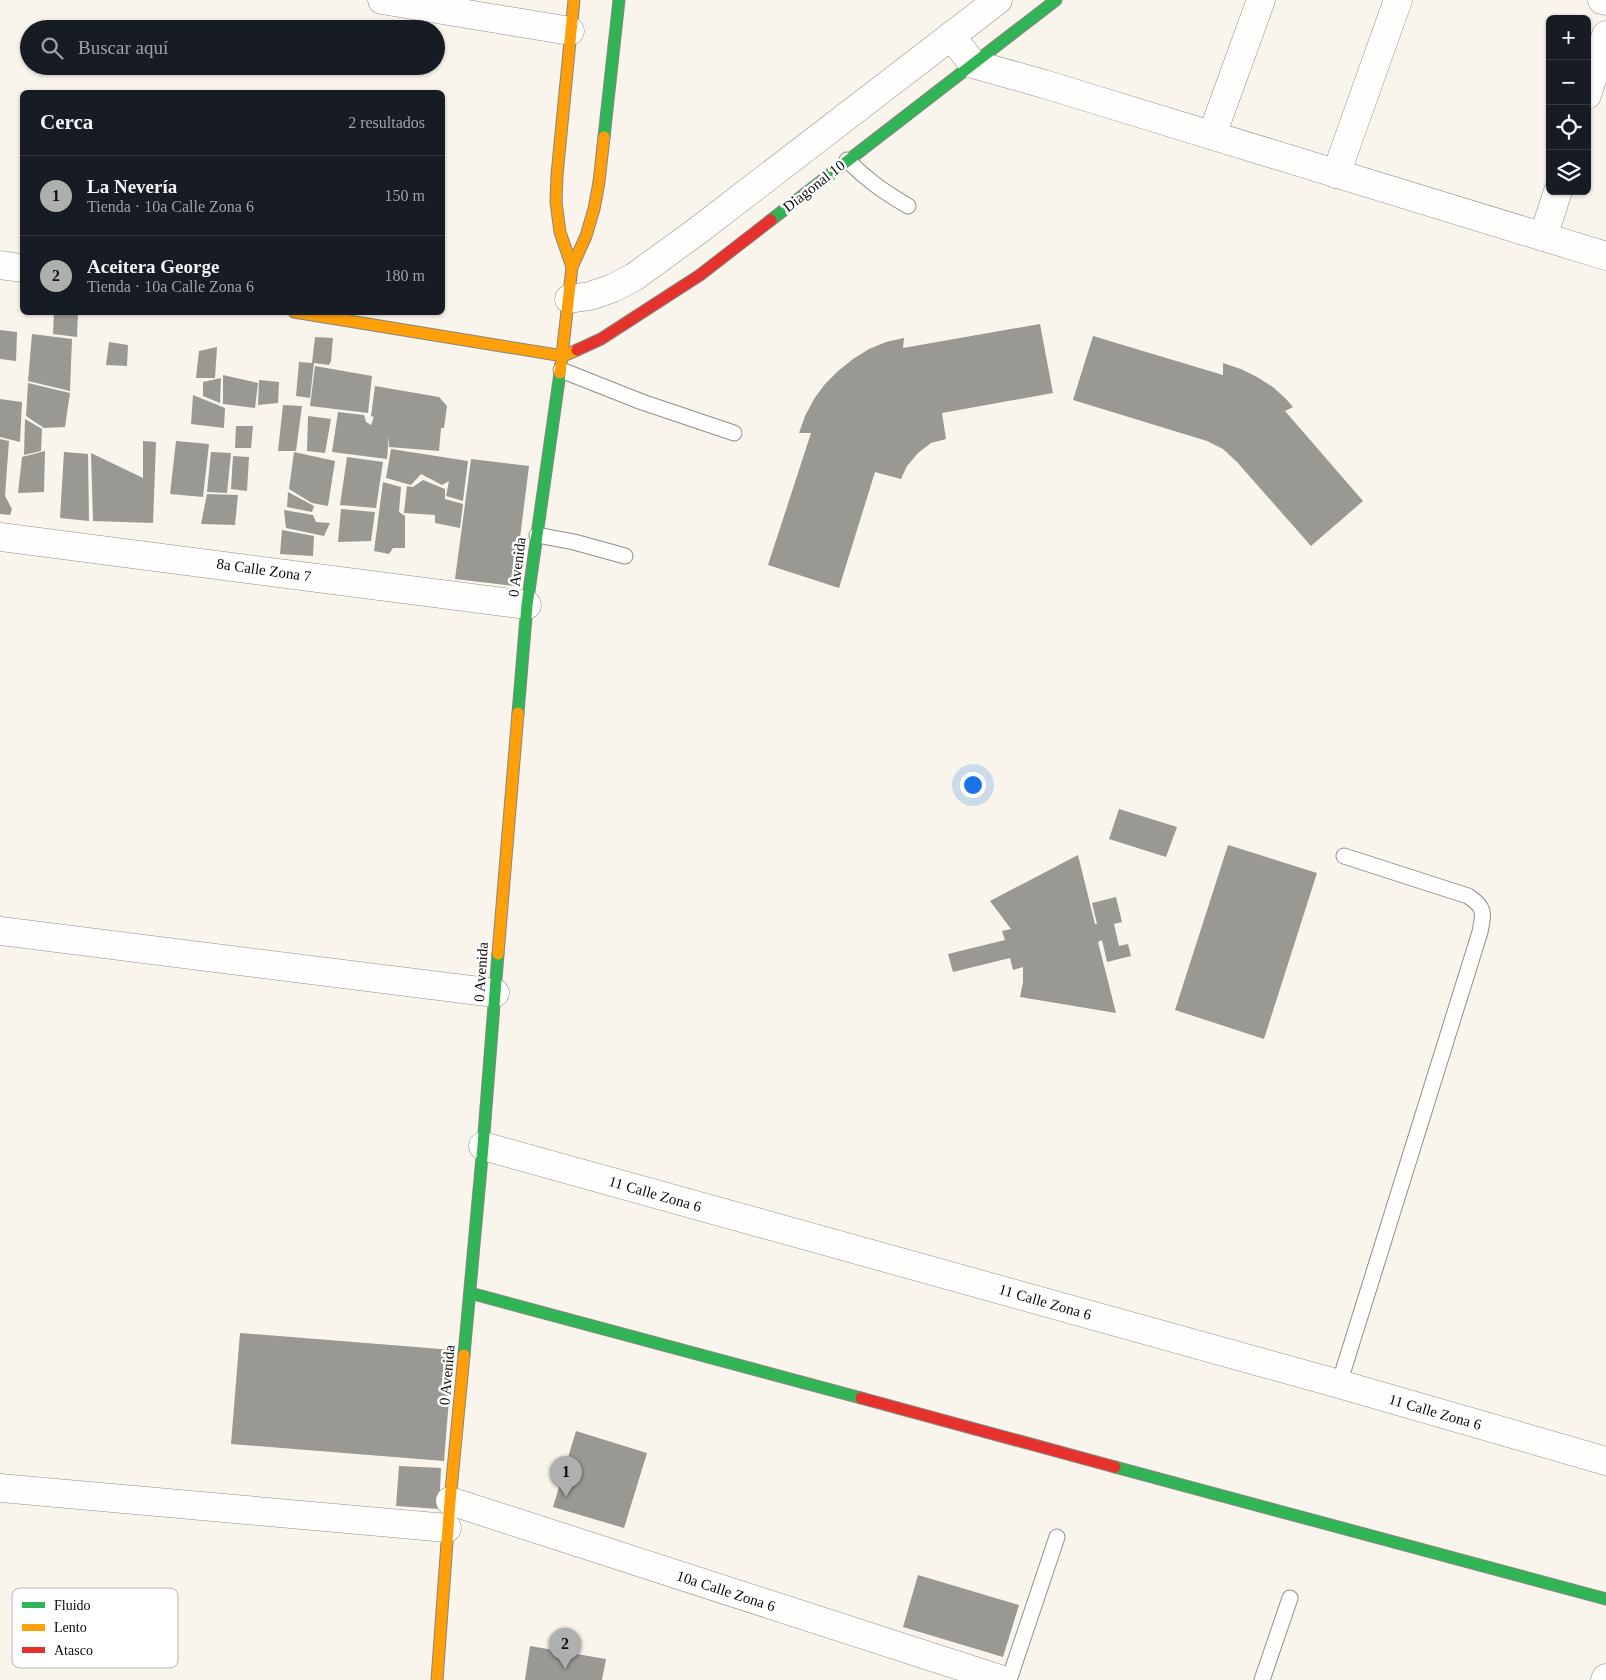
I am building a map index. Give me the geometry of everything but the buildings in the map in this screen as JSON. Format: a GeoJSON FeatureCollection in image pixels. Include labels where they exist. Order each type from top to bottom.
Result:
{"type":"FeatureCollection","features":[{"type":"Feature","properties":{"kind":"street"},"geometry":{"type":"LineString","coordinates":[[382,0],[570,31]]}},
{"type":"Feature","properties":{"kind":"street"},"geometry":{"type":"LineString","coordinates":[[572,267],[560,232],[556,202],[574,0]]}},
{"type":"Feature","properties":{"kind":"street"},"geometry":{"type":"LineString","coordinates":[[572,267],[586,236],[599,182],[619,0]]}},
{"type":"Feature","properties":{"kind":"street"},"geometry":{"type":"LineString","coordinates":[[569,299],[590,296],[613,288],[634,277],[704,226],[998,0]]}},
{"type":"Feature","properties":{"kind":"street","name":"Diagonal 10"},"geometry":{"type":"LineString","coordinates":[[562,363],[700,275],[1056,0]]}},
{"type":"Feature","properties":{"kind":"street"},"geometry":{"type":"LineString","coordinates":[[1212,135],[1260,0]]}},
{"type":"Feature","properties":{"kind":"street"},"geometry":{"type":"LineString","coordinates":[[1336,174],[1398,0]]}},
{"type":"Feature","properties":{"kind":"street"},"geometry":{"type":"LineString","coordinates":[[1602,0],[1606,1]]}},
{"type":"Feature","properties":{"kind":"street"},"geometry":{"type":"LineString","coordinates":[[1591,82],[1606,35]]}},
{"type":"Feature","properties":{"kind":"street"},"geometry":{"type":"LineString","coordinates":[[951,36],[973,64],[1606,256]]}},
{"type":"Feature","properties":{"kind":"street"},"geometry":{"type":"LineString","coordinates":[[1543,237],[1557,195]]}},
{"type":"Feature","properties":{"kind":"street"},"geometry":{"type":"LineString","coordinates":[[0,265],[20,268]]}},
{"type":"Feature","properties":{"kind":"street","name":"0 Avenida"},"geometry":{"type":"LineString","coordinates":[[436,1680],[447,1528],[483,1146],[507,835],[528,605],[562,363],[572,267]]}},
{"type":"Feature","properties":{"kind":"street"},"geometry":{"type":"LineString","coordinates":[[310,315],[562,363]]}},
{"type":"Feature","properties":{"kind":"street","name":"8a Calle Zona 7"},"geometry":{"type":"LineString","coordinates":[[0,537],[528,605]]}},
{"type":"Feature","properties":{"kind":"street"},"geometry":{"type":"LineString","coordinates":[[0,930],[495,993]]}},
{"type":"Feature","properties":{"kind":"street","name":"11 Calle Zona 6"},"geometry":{"type":"LineString","coordinates":[[483,1146],[1338,1384],[1606,1461]]}},
{"type":"Feature","properties":{"kind":"street"},"geometry":{"type":"LineString","coordinates":[[470,1293],[1606,1599]]}},
{"type":"Feature","properties":{"kind":"street"},"geometry":{"type":"LineString","coordinates":[[0,1488],[447,1528]]}},
{"type":"Feature","properties":{"kind":"street","name":"10a Calle Zona 6"},"geometry":{"type":"LineString","coordinates":[[450,1501],[1003,1680]]}},
{"type":"Feature","properties":{"kind":"lane"},"geometry":{"type":"LineString","coordinates":[[847,160],[883,192],[908,206]]}},
{"type":"Feature","properties":{"kind":"lane"},"geometry":{"type":"LineString","coordinates":[[562,363],[642,402],[734,434]]}},
{"type":"Feature","properties":{"kind":"lane"},"geometry":{"type":"LineString","coordinates":[[537,535],[574,542],[625,556]]}},
{"type":"Feature","properties":{"kind":"lane"},"geometry":{"type":"LineString","coordinates":[[1338,1384],[1478,942],[1483,916],[1479,903],[1468,896],[1344,856]]}},
{"type":"Feature","properties":{"kind":"lane"},"geometry":{"type":"LineString","coordinates":[[1009,1680],[1057,1537]]}},
{"type":"Feature","properties":{"kind":"lane"},"geometry":{"type":"LineString","coordinates":[[1262,1680],[1290,1598]]}},
{"type":"Feature","properties":{"kind":"traffic: fast"},"geometry":{"type":"LineString","coordinates":[[604,137],[619,0]]}},
{"type":"Feature","properties":{"kind":"traffic: fast"},"geometry":{"type":"LineString","coordinates":[[771,220],[1056,0]]}},
{"type":"Feature","properties":{"kind":"traffic: fast"},"geometry":{"type":"LineString","coordinates":[[518,713],[527,605],[560,373]]}},
{"type":"Feature","properties":{"kind":"traffic: fast"},"geometry":{"type":"LineString","coordinates":[[464,1355],[498,954]]}},
{"type":"Feature","properties":{"kind":"traffic: fast"},"geometry":{"type":"LineString","coordinates":[[470,1293],[861,1398]]}},
{"type":"Feature","properties":{"kind":"traffic: fast"},"geometry":{"type":"LineString","coordinates":[[1115,1467],[1606,1599]]}},
{"type":"Feature","properties":{"kind":"traffic: slow"},"geometry":{"type":"LineString","coordinates":[[572,267],[560,232],[556,202],[574,0]]}},
{"type":"Feature","properties":{"kind":"traffic: slow"},"geometry":{"type":"LineString","coordinates":[[560,373],[572,267],[586,236],[594,209],[604,137]]}},
{"type":"Feature","properties":{"kind":"traffic: slow"},"geometry":{"type":"LineString","coordinates":[[312,315],[563,356],[577,350]]}},
{"type":"Feature","properties":{"kind":"traffic: slow"},"geometry":{"type":"LineString","coordinates":[[498,954],[518,713]]}},
{"type":"Feature","properties":{"kind":"traffic: slow"},"geometry":{"type":"LineString","coordinates":[[437,1680],[450,1501],[464,1355]]}},
{"type":"Feature","properties":{"kind":"traffic: jam"},"geometry":{"type":"LineString","coordinates":[[577,350],[601,339],[700,275],[771,220]]}},
{"type":"Feature","properties":{"kind":"traffic: jam"},"geometry":{"type":"LineString","coordinates":[[861,1398],[1115,1467]]}},
{"type":"Feature","properties":{"kind":"place","name":"La Nevería"},"geometry":{"type":"Point","coordinates":[566,1497]}},
{"type":"Feature","properties":{"kind":"place","name":"Aceitera George"},"geometry":{"type":"Point","coordinates":[565,1669]}}]}
